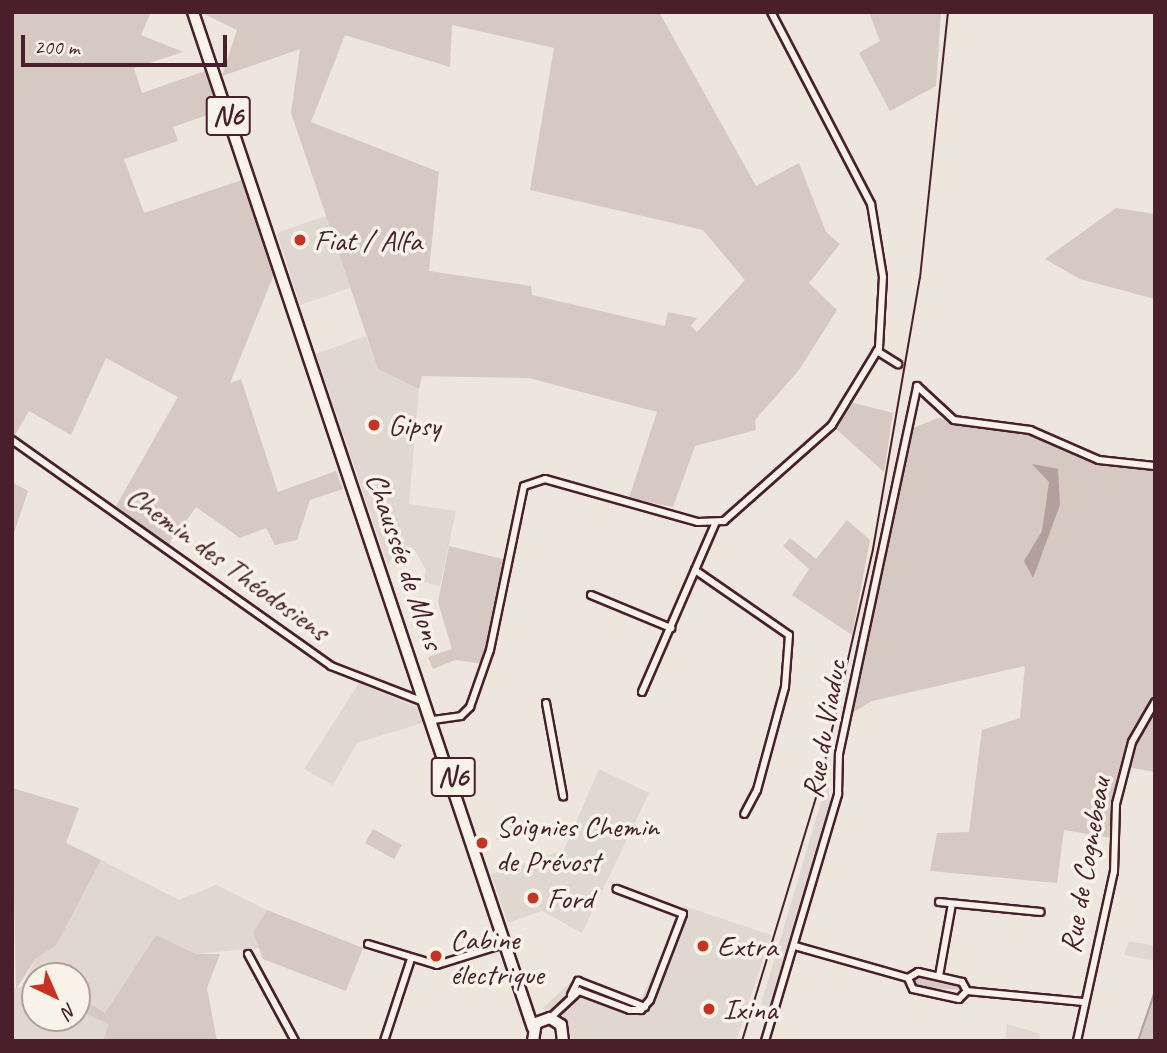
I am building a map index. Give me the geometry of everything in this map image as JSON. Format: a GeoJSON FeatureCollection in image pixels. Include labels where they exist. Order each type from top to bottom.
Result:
{"type":"FeatureCollection","features":[{"type":"Feature","properties":{"kind":"main road","name":"Chaussée de Mons"},"geometry":{"type":"LineString","coordinates":[[193,12],[531,1007],[532,1036]]}},
{"type":"Feature","properties":{"kind":"main road"},"geometry":{"type":"LineString","coordinates":[[531,1007],[561,1025],[563,1041]]}},
{"type":"Feature","properties":{"kind":"main road"},"geometry":{"type":"LineString","coordinates":[[532,1036],[547,1018]]}},
{"type":"Feature","properties":{"kind":"street"},"geometry":{"type":"LineString","coordinates":[[433,720],[461,716],[470,707],[490,650],[521,491],[529,482],[545,480],[715,524],[730,517],[832,425],[877,351],[884,297],[871,204],[771,12]]}},
{"type":"Feature","properties":{"kind":"street"},"geometry":{"type":"LineString","coordinates":[[877,351],[898,364]]}},
{"type":"Feature","properties":{"kind":"street","name":"Rue du Viaduc"},"geometry":{"type":"LineString","coordinates":[[765,1041],[838,794],[839,754],[917,386],[954,420],[1031,430],[1099,460],[1155,466]]}},
{"type":"Feature","properties":{"kind":"street","name":"Chemin des Théodosiens"},"geometry":{"type":"LineString","coordinates":[[12,440],[331,666],[427,702]]}},
{"type":"Feature","properties":{"kind":"street"},"geometry":{"type":"LineString","coordinates":[[642,692],[715,524]]}},
{"type":"Feature","properties":{"kind":"street"},"geometry":{"type":"LineString","coordinates":[[695,570],[789,635],[785,687],[757,790],[744,814]]}},
{"type":"Feature","properties":{"kind":"street"},"geometry":{"type":"LineString","coordinates":[[591,595],[671,628]]}},
{"type":"Feature","properties":{"kind":"street","name":"Rue de Cognebeau"},"geometry":{"type":"LineString","coordinates":[[1077,1041],[1083,1002],[1114,872],[1116,804],[1132,742],[1155,702]]}},
{"type":"Feature","properties":{"kind":"street"},"geometry":{"type":"LineString","coordinates":[[546,703],[563,796]]}},
{"type":"Feature","properties":{"kind":"street"},"geometry":{"type":"LineString","coordinates":[[617,889],[683,914],[645,1007]]}},
{"type":"Feature","properties":{"kind":"street"},"geometry":{"type":"LineString","coordinates":[[939,902],[1041,912]]}},
{"type":"Feature","properties":{"kind":"street"},"geometry":{"type":"LineString","coordinates":[[939,976],[953,904]]}},
{"type":"Feature","properties":{"kind":"street"},"geometry":{"type":"LineString","coordinates":[[368,944],[438,965],[508,942]]}},
{"type":"Feature","properties":{"kind":"street"},"geometry":{"type":"LineString","coordinates":[[795,946],[908,978],[918,972],[962,982],[967,991]]}},
{"type":"Feature","properties":{"kind":"street"},"geometry":{"type":"LineString","coordinates":[[248,954],[295,1041]]}},
{"type":"Feature","properties":{"kind":"street"},"geometry":{"type":"LineString","coordinates":[[384,1041],[411,958]]}},
{"type":"Feature","properties":{"kind":"street"},"geometry":{"type":"LineString","coordinates":[[908,978],[913,989],[959,999],[967,991]]}},
{"type":"Feature","properties":{"kind":"street"},"geometry":{"type":"LineString","coordinates":[[547,1018],[565,1004],[578,981],[645,1007]]}},
{"type":"Feature","properties":{"kind":"street"},"geometry":{"type":"LineString","coordinates":[[967,991],[1083,1002]]}},
{"type":"Feature","properties":{"kind":"street"},"geometry":{"type":"LineString","coordinates":[[571,995],[579,992],[630,1010],[645,1007]]}},
{"type":"Feature","properties":{"kind":"street"},"geometry":{"type":"LineString","coordinates":[[561,1025],[565,1004]]}},
{"type":"Feature","properties":{"kind":"shaded area"},"geometry":{"type":"Polygon","coordinates":[[[12,12],[151,12],[141,35],[183,52],[134,68],[142,93],[205,71],[219,111],[173,127],[178,141],[124,159],[144,213],[242,180],[274,274],[230,383],[241,379],[278,492],[336,471],[343,489],[310,500],[297,540],[275,545],[266,528],[240,538],[196,507],[167,548],[116,506],[178,397],[106,358],[71,435],[29,411],[12,440],[12,12]]]}},
{"type":"Feature","properties":{"kind":"shaded area"},"geometry":{"type":"Polygon","coordinates":[[[200,12],[659,12],[756,186],[799,163],[826,232],[840,244],[809,283],[837,310],[799,370],[755,420],[756,430],[695,446],[673,507],[629,498],[657,412],[529,378],[422,376],[419,389],[378,369],[291,113],[300,49],[222,76],[237,30],[200,12]],[[452,25],[450,67],[345,35],[311,122],[439,172],[429,271],[531,286],[532,295],[665,326],[668,312],[697,318],[691,326],[697,332],[745,280],[703,230],[530,190],[554,48],[452,25]]]}},
{"type":"Feature","properties":{"kind":"shaded area"},"geometry":{"type":"Polygon","coordinates":[[[869,12],[941,12],[936,86],[890,111],[859,53],[880,41],[869,12]]]}},
{"type":"Feature","properties":{"kind":"shaded area"},"geometry":{"type":"Polygon","coordinates":[[[1116,208],[1155,214],[1155,299],[1080,279],[1045,259],[1116,208]]]}},
{"type":"Feature","properties":{"kind":"shaded area"},"geometry":{"type":"Polygon","coordinates":[[[326,216],[350,288],[300,305],[277,233],[326,216]]]}},
{"type":"Feature","properties":{"kind":"shaded area"},"geometry":{"type":"Polygon","coordinates":[[[366,336],[378,369],[419,389],[409,504],[456,511],[440,586],[423,582],[426,570],[415,551],[397,548],[388,566],[316,354],[366,336]]]}},
{"type":"Feature","properties":{"kind":"shaded area"},"geometry":{"type":"Polygon","coordinates":[[[850,402],[893,413],[884,472],[835,428],[850,402]]]}},
{"type":"Feature","properties":{"kind":"shaded area"},"geometry":{"type":"Polygon","coordinates":[[[938,418],[1030,433],[1099,462],[1155,469],[1155,696],[1127,739],[1112,838],[1064,830],[1057,883],[930,871],[937,833],[969,832],[982,730],[1020,718],[1025,666],[872,701],[847,716],[913,428],[938,418]]]}},
{"type":"Feature","properties":{"kind":"shaded area"},"geometry":{"type":"Polygon","coordinates":[[[1032,464],[1058,469],[1060,505],[1033,578],[1024,561],[1042,531],[1049,482],[1032,464]]]}},
{"type":"Feature","properties":{"kind":"shaded area"},"geometry":{"type":"Polygon","coordinates":[[[12,482],[28,491],[12,539],[12,482]]]}},
{"type":"Feature","properties":{"kind":"shaded area"},"geometry":{"type":"Polygon","coordinates":[[[847,520],[870,540],[852,635],[792,595],[809,569],[783,546],[790,538],[816,559],[847,520]]]}},
{"type":"Feature","properties":{"kind":"shaded area"},"geometry":{"type":"Polygon","coordinates":[[[449,546],[507,560],[485,664],[455,660],[433,669],[428,657],[452,649],[438,602],[449,546]]]}},
{"type":"Feature","properties":{"kind":"shaded area"},"geometry":{"type":"Polygon","coordinates":[[[359,683],[421,709],[425,722],[357,743],[333,785],[304,769],[359,683]]]}},
{"type":"Feature","properties":{"kind":"shaded area"},"geometry":{"type":"Polygon","coordinates":[[[1155,706],[1155,772],[1127,767],[1140,729],[1155,706]]]}},
{"type":"Feature","properties":{"kind":"shaded area"},"geometry":{"type":"Polygon","coordinates":[[[599,769],[649,793],[582,933],[542,911],[508,923],[491,874],[564,850],[599,769]]]}},
{"type":"Feature","properties":{"kind":"shaded area"},"geometry":{"type":"Polygon","coordinates":[[[828,778],[830,804],[771,1007],[761,1004],[828,778]]]}},
{"type":"Feature","properties":{"kind":"shaded area"},"geometry":{"type":"Polygon","coordinates":[[[12,788],[79,808],[66,843],[101,860],[56,946],[33,962],[21,962],[21,981],[16,989],[12,788]]]}},
{"type":"Feature","properties":{"kind":"shaded area"},"geometry":{"type":"Polygon","coordinates":[[[373,829],[402,845],[394,859],[365,843],[373,829]]]}},
{"type":"Feature","properties":{"kind":"shaded area"},"geometry":{"type":"Polygon","coordinates":[[[101,860],[179,900],[216,885],[267,910],[253,932],[259,948],[196,954],[156,935],[105,1013],[91,1004],[91,962],[34,962],[56,946],[101,860]]]}},
{"type":"Feature","properties":{"kind":"shaded area"},"geometry":{"type":"Polygon","coordinates":[[[684,906],[771,935],[736,1041],[573,1041],[563,1015],[542,1009],[575,978],[649,1005],[641,999],[684,906]]]}},
{"type":"Feature","properties":{"kind":"shaded area"},"geometry":{"type":"Polygon","coordinates":[[[267,910],[363,948],[346,991],[263,959],[253,932],[267,910]]]}},
{"type":"Feature","properties":{"kind":"shaded area"},"geometry":{"type":"Polygon","coordinates":[[[156,935],[196,954],[220,954],[207,988],[217,1041],[103,1041],[109,1024],[91,1016],[91,1004],[105,1013],[156,935]]]}},
{"type":"Feature","properties":{"kind":"shaded area"},"geometry":{"type":"Polygon","coordinates":[[[1129,941],[1155,946],[1155,961],[1124,955],[1129,941]]]}},
{"type":"Feature","properties":{"kind":"shaded area"},"geometry":{"type":"Polygon","coordinates":[[[919,976],[957,984],[960,990],[917,987],[913,981],[919,976]]]}},
{"type":"Feature","properties":{"kind":"shaded area"},"geometry":{"type":"Polygon","coordinates":[[[21,987],[21,1032],[91,1032],[91,1016],[110,1024],[103,1041],[12,1041],[12,989],[21,987]]]}},
{"type":"Feature","properties":{"kind":"shaded area"},"geometry":{"type":"Polygon","coordinates":[[[1155,993],[1155,1041],[1138,1041],[1141,1028],[1155,993]]]}},
{"type":"Feature","properties":{"kind":"shaded area"},"geometry":{"type":"Polygon","coordinates":[[[1007,1024],[1040,1034],[1039,1041],[1006,1041],[1007,1024]]]}},
{"type":"Feature","properties":{"kind":"waterway"},"geometry":{"type":"LineString","coordinates":[[1138,1041],[1155,991]]}},
{"type":"Feature","properties":{"kind":"railway"},"geometry":{"type":"LineString","coordinates":[[742,1041],[819,787],[873,549],[920,278],[948,12]]}},
{"type":"Feature","properties":{"kind":"place","name":"Fiat / Alfa"},"geometry":{"type":"Point","coordinates":[300,240]}},
{"type":"Feature","properties":{"kind":"place","name":"Gipsy"},"geometry":{"type":"Point","coordinates":[374,425]}},
{"type":"Feature","properties":{"kind":"place","name":"Soignies Chemin de Prévost"},"geometry":{"type":"Point","coordinates":[482,843]}},
{"type":"Feature","properties":{"kind":"place","name":"Ford"},"geometry":{"type":"Point","coordinates":[533,898]}},
{"type":"Feature","properties":{"kind":"place","name":"Extra"},"geometry":{"type":"Point","coordinates":[703,946]}},
{"type":"Feature","properties":{"kind":"place","name":"Cabine électrique"},"geometry":{"type":"Point","coordinates":[436,956]}},
{"type":"Feature","properties":{"kind":"place","name":"Ixina"},"geometry":{"type":"Point","coordinates":[709,1009]}}]}
